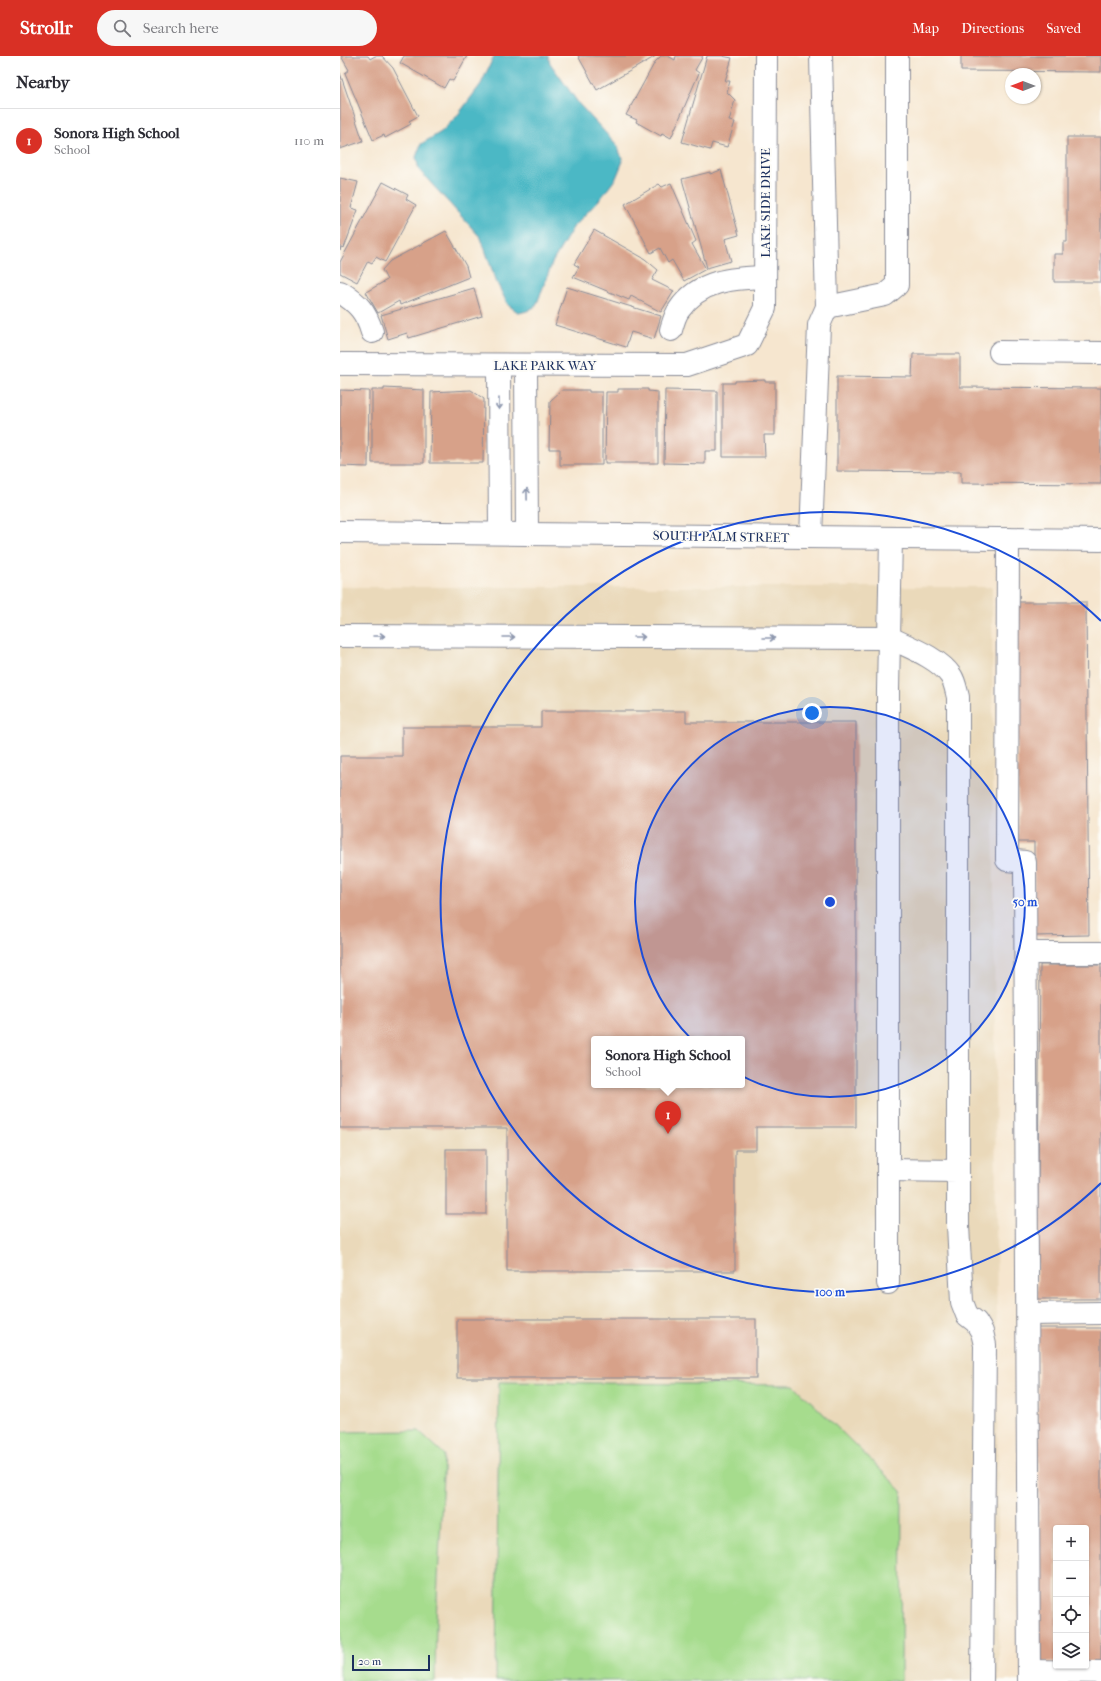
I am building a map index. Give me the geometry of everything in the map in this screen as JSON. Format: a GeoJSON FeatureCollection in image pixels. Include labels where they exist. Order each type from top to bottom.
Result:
{"type":"FeatureCollection","features":[{"type":"Feature","properties":{"kind":"street","name":"LAKE SIDE DRIVE"},"geometry":{"type":"LineString","coordinates":[[747,345],[765,308],[766,56]]}},
{"type":"Feature","properties":{"kind":"street"},"geometry":{"type":"LineString","coordinates":[[810,537],[819,325],[826,307],[821,56]]}},
{"type":"Feature","properties":{"kind":"street"},"geometry":{"type":"LineString","coordinates":[[826,307],[886,295],[897,285],[896,56]]}},
{"type":"Feature","properties":{"kind":"street"},"geometry":{"type":"LineString","coordinates":[[671,330],[678,310],[695,292],[712,284],[737,278],[765,277]]}},
{"type":"Feature","properties":{"kind":"street"},"geometry":{"type":"LineString","coordinates":[[340,292],[354,301],[368,320],[372,332]]}},
{"type":"Feature","properties":{"kind":"street","name":"LAKE PARK WAY"},"geometry":{"type":"LineString","coordinates":[[340,364],[687,365],[747,345]]}},
{"type":"Feature","properties":{"kind":"street"},"geometry":{"type":"LineString","coordinates":[[1000,352],[1101,353]]}},
{"type":"Feature","properties":{"kind":"street"},"geometry":{"type":"LineString","coordinates":[[499,365],[500,533]]}},
{"type":"Feature","properties":{"kind":"street"},"geometry":{"type":"LineString","coordinates":[[526,365],[527,533]]}},
{"type":"Feature","properties":{"kind":"street","name":"SOUTH PALM STREET"},"geometry":{"type":"LineString","coordinates":[[340,532],[1101,540]]}},
{"type":"Feature","properties":{"kind":"street"},"geometry":{"type":"LineString","coordinates":[[888,1282],[888,690],[891,538]]}},
{"type":"Feature","properties":{"kind":"street"},"geometry":{"type":"LineString","coordinates":[[1008,539],[1007,860],[1025,862],[1029,1676],[1101,1672]]}},
{"type":"Feature","properties":{"kind":"street"},"geometry":{"type":"LineString","coordinates":[[340,636],[890,638],[942,665],[952,677],[958,697],[958,1225],[962,1302],[967,1315],[976,1322],[982,1332],[985,1345],[982,1681]]}},
{"type":"Feature","properties":{"kind":"street"},"geometry":{"type":"LineString","coordinates":[[1026,953],[1101,953]]}},
{"type":"Feature","properties":{"kind":"street"},"geometry":{"type":"LineString","coordinates":[[888,1170],[958,1171]]}},
{"type":"Feature","properties":{"kind":"street"},"geometry":{"type":"LineString","coordinates":[[1028,1314],[1101,1313]]}},
{"type":"Feature","properties":{"kind":"shaded area"},"geometry":{"type":"Polygon","coordinates":[[[340,587],[992,587],[999,1681],[340,1681],[340,587]]]}},
{"type":"Feature","properties":{"kind":"green space"},"geometry":{"type":"Polygon","coordinates":[[[499,1382],[794,1385],[902,1491],[901,1681],[496,1681],[499,1382]]]}},
{"type":"Feature","properties":{"kind":"green space"},"geometry":{"type":"Polygon","coordinates":[[[419,1431],[444,1454],[436,1621],[435,1681],[340,1681],[340,1432],[419,1431]]]}},
{"type":"Feature","properties":{"kind":"water"},"geometry":{"type":"Polygon","coordinates":[[[494,56],[548,56],[550,63],[579,104],[617,145],[623,161],[616,178],[601,198],[574,226],[553,261],[536,306],[519,313],[508,305],[496,281],[481,238],[419,170],[416,157],[421,144],[441,132],[457,116],[481,84],[494,56]]]}},
{"type":"Feature","properties":{"kind":"building"},"geometry":{"type":"Polygon","coordinates":[[[341,56],[368,56],[370,59],[375,56],[382,56],[393,68],[418,116],[409,121],[411,124],[385,138],[384,135],[373,140],[345,73],[349,70],[341,56]]]}},
{"type":"Feature","properties":{"kind":"building"},"geometry":{"type":"Polygon","coordinates":[[[404,56],[467,56],[453,81],[449,79],[444,88],[400,63],[404,56]]]}},
{"type":"Feature","properties":{"kind":"building"},"geometry":{"type":"Polygon","coordinates":[[[578,56],[656,56],[597,90],[578,56]]]}},
{"type":"Feature","properties":{"kind":"building"},"geometry":{"type":"Polygon","coordinates":[[[661,56],[668,56],[675,60],[676,56],[703,56],[695,70],[699,73],[671,138],[662,133],[661,136],[636,122],[637,120],[626,115],[655,62],[661,56]]]}},
{"type":"Feature","properties":{"kind":"building"},"geometry":{"type":"Polygon","coordinates":[[[707,56],[732,58],[725,81],[730,81],[727,92],[735,100],[729,121],[735,122],[727,147],[712,143],[710,150],[682,142],[707,56]]]}},
{"type":"Feature","properties":{"kind":"building"},"geometry":{"type":"Polygon","coordinates":[[[961,56],[1101,56],[1101,72],[1041,72],[1041,68],[1005,68],[1005,71],[961,71],[961,56]]]}},
{"type":"Feature","properties":{"kind":"building"},"geometry":{"type":"Polygon","coordinates":[[[340,73],[363,141],[340,149],[340,73]]]}},
{"type":"Feature","properties":{"kind":"building"},"geometry":{"type":"Polygon","coordinates":[[[1067,137],[1101,137],[1101,282],[1054,282],[1054,254],[1063,254],[1063,242],[1067,242],[1067,137]]]}},
{"type":"Feature","properties":{"kind":"building"},"geometry":{"type":"Polygon","coordinates":[[[721,170],[739,235],[725,239],[731,261],[707,268],[682,179],[710,172],[710,174],[721,170]]]}},
{"type":"Feature","properties":{"kind":"building"},"geometry":{"type":"Polygon","coordinates":[[[340,178],[358,182],[351,208],[358,210],[344,248],[341,247],[340,251],[340,178]]]}},
{"type":"Feature","properties":{"kind":"building"},"geometry":{"type":"Polygon","coordinates":[[[383,182],[408,195],[406,199],[416,205],[385,262],[376,257],[372,263],[368,261],[357,282],[340,273],[340,262],[383,182]]]}},
{"type":"Feature","properties":{"kind":"building"},"geometry":{"type":"Polygon","coordinates":[[[671,183],[696,241],[692,244],[706,269],[684,281],[672,260],[668,263],[660,248],[651,253],[625,204],[659,184],[662,187],[671,183]]]}},
{"type":"Feature","properties":{"kind":"building"},"geometry":{"type":"Polygon","coordinates":[[[594,230],[645,259],[658,270],[652,280],[674,291],[661,312],[631,296],[629,300],[573,277],[579,267],[574,264],[594,230]]]}},
{"type":"Feature","properties":{"kind":"building"},"geometry":{"type":"Polygon","coordinates":[[[446,231],[466,266],[469,277],[400,305],[399,301],[378,313],[366,292],[387,280],[382,270],[390,261],[446,231]]]}},
{"type":"Feature","properties":{"kind":"building"},"geometry":{"type":"Polygon","coordinates":[[[567,287],[661,316],[654,339],[631,332],[626,347],[555,325],[567,287]]]}},
{"type":"Feature","properties":{"kind":"building"},"geometry":{"type":"Polygon","coordinates":[[[474,288],[482,316],[409,338],[407,333],[388,339],[381,315],[474,288]]]}},
{"type":"Feature","properties":{"kind":"building"},"geometry":{"type":"Polygon","coordinates":[[[913,354],[960,354],[960,387],[1101,388],[1101,484],[961,483],[961,472],[837,471],[837,376],[912,377],[913,354]]]}},
{"type":"Feature","properties":{"kind":"building"},"geometry":{"type":"Polygon","coordinates":[[[765,380],[765,382],[775,382],[775,435],[764,435],[765,457],[723,457],[723,383],[765,380]]]}},
{"type":"Feature","properties":{"kind":"building"},"geometry":{"type":"Polygon","coordinates":[[[384,388],[424,390],[424,463],[372,463],[372,390],[384,390],[384,388]]]}},
{"type":"Feature","properties":{"kind":"building"},"geometry":{"type":"Polygon","coordinates":[[[618,389],[648,389],[648,391],[658,392],[658,463],[605,463],[606,392],[618,392],[618,389]]]}},
{"type":"Feature","properties":{"kind":"building"},"geometry":{"type":"Polygon","coordinates":[[[340,390],[369,391],[368,467],[340,466],[340,390]]]}},
{"type":"Feature","properties":{"kind":"building"},"geometry":{"type":"Polygon","coordinates":[[[471,390],[484,399],[483,463],[430,463],[431,392],[471,390]]]}},
{"type":"Feature","properties":{"kind":"building"},"geometry":{"type":"Polygon","coordinates":[[[562,390],[589,390],[589,392],[602,392],[602,465],[560,465],[560,449],[549,449],[550,401],[562,390]]]}},
{"type":"Feature","properties":{"kind":"building"},"geometry":{"type":"Polygon","coordinates":[[[665,390],[717,391],[717,451],[705,451],[705,464],[664,463],[665,390]]]}},
{"type":"Feature","properties":{"kind":"building"},"geometry":{"type":"Polygon","coordinates":[[[1016,602],[1086,602],[1089,935],[1034,936],[1034,842],[1018,842],[1016,602]]]}},
{"type":"Feature","properties":{"kind":"building"},"geometry":{"type":"Polygon","coordinates":[[[541,711],[686,711],[686,722],[856,722],[856,1127],[756,1127],[756,1150],[735,1150],[735,1271],[507,1271],[507,1128],[340,1128],[340,756],[402,756],[402,727],[541,727],[541,711]]]}},
{"type":"Feature","properties":{"kind":"building"},"geometry":{"type":"Polygon","coordinates":[[[1040,965],[1101,965],[1101,1299],[1037,1299],[1040,965]]]}},
{"type":"Feature","properties":{"kind":"building"},"geometry":{"type":"Polygon","coordinates":[[[446,1149],[486,1149],[486,1214],[446,1214],[446,1149]]]}},
{"type":"Feature","properties":{"kind":"building"},"geometry":{"type":"Polygon","coordinates":[[[457,1319],[756,1319],[756,1378],[457,1378],[457,1319]]]}},
{"type":"Feature","properties":{"kind":"building"},"geometry":{"type":"Polygon","coordinates":[[[1038,1328],[1101,1328],[1101,1662],[1089,1662],[1089,1525],[1053,1525],[1053,1662],[1040,1662],[1038,1328]]]}},
{"type":"Feature","properties":{"kind":"place","name":"Sonora High School"},"geometry":{"type":"Point","coordinates":[668,1134]}}]}
